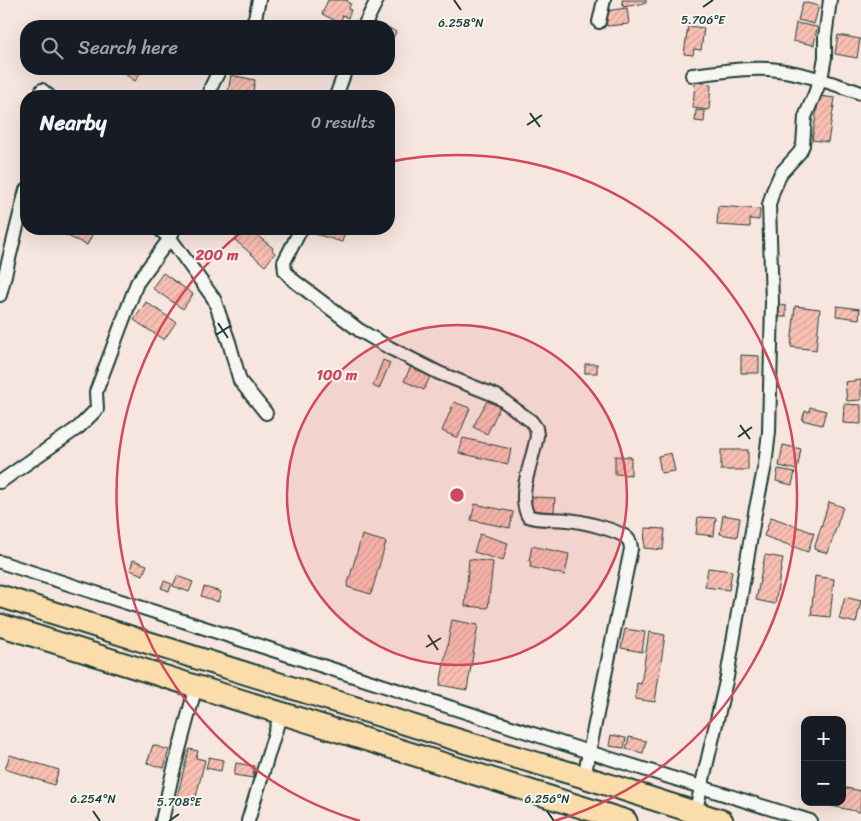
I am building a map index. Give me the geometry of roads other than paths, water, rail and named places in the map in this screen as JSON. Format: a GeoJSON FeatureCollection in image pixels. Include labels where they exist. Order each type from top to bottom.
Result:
{"type":"FeatureCollection","features":[{"type":"Feature","properties":{"kind":"highway"},"geometry":{"type":"LineString","coordinates":[[0,596],[461,742],[584,777],[694,817],[722,821]]}},
{"type":"Feature","properties":{"kind":"highway"},"geometry":{"type":"LineString","coordinates":[[0,625],[196,686],[600,817],[626,821]]}},
{"type":"Feature","properties":{"kind":"street"},"geometry":{"type":"LineString","coordinates":[[254,20],[259,0]]}},
{"type":"Feature","properties":{"kind":"street"},"geometry":{"type":"LineString","coordinates":[[367,20],[377,0]]}},
{"type":"Feature","properties":{"kind":"street"},"geometry":{"type":"LineString","coordinates":[[599,22],[604,0]]}},
{"type":"Feature","properties":{"kind":"street"},"geometry":{"type":"LineString","coordinates":[[694,817],[727,676],[765,465],[769,432],[772,302],[769,204],[772,191],[781,173],[803,146],[805,117],[821,79],[830,0]]}},
{"type":"Feature","properties":{"kind":"street"},"geometry":{"type":"LineString","coordinates":[[692,75],[766,69],[779,70],[821,79],[861,94]]}},
{"type":"Feature","properties":{"kind":"street"},"geometry":{"type":"LineString","coordinates":[[211,90],[217,75]]}},
{"type":"Feature","properties":{"kind":"street"},"geometry":{"type":"LineString","coordinates":[[338,90],[344,75]]}},
{"type":"Feature","properties":{"kind":"street"},"geometry":{"type":"LineString","coordinates":[[0,295],[20,214]]}},
{"type":"Feature","properties":{"kind":"street"},"geometry":{"type":"LineString","coordinates":[[0,482],[79,427],[97,409],[96,392],[138,283],[171,235]]}},
{"type":"Feature","properties":{"kind":"street"},"geometry":{"type":"LineString","coordinates":[[173,235],[214,299],[240,381],[266,413]]}},
{"type":"Feature","properties":{"kind":"street"},"geometry":{"type":"LineString","coordinates":[[297,235],[284,262],[285,271],[292,280],[359,330],[382,344],[439,373],[497,396],[531,421],[536,428],[537,435],[524,492],[523,504],[528,516],[568,520],[610,529],[628,538],[631,550],[584,777]]}},
{"type":"Feature","properties":{"kind":"street"},"geometry":{"type":"LineString","coordinates":[[0,562],[588,752],[810,821]]}},
{"type":"Feature","properties":{"kind":"street"},"geometry":{"type":"LineString","coordinates":[[162,821],[170,780],[196,686]]}},
{"type":"Feature","properties":{"kind":"street"},"geometry":{"type":"LineString","coordinates":[[248,821],[280,713]]}}]}
